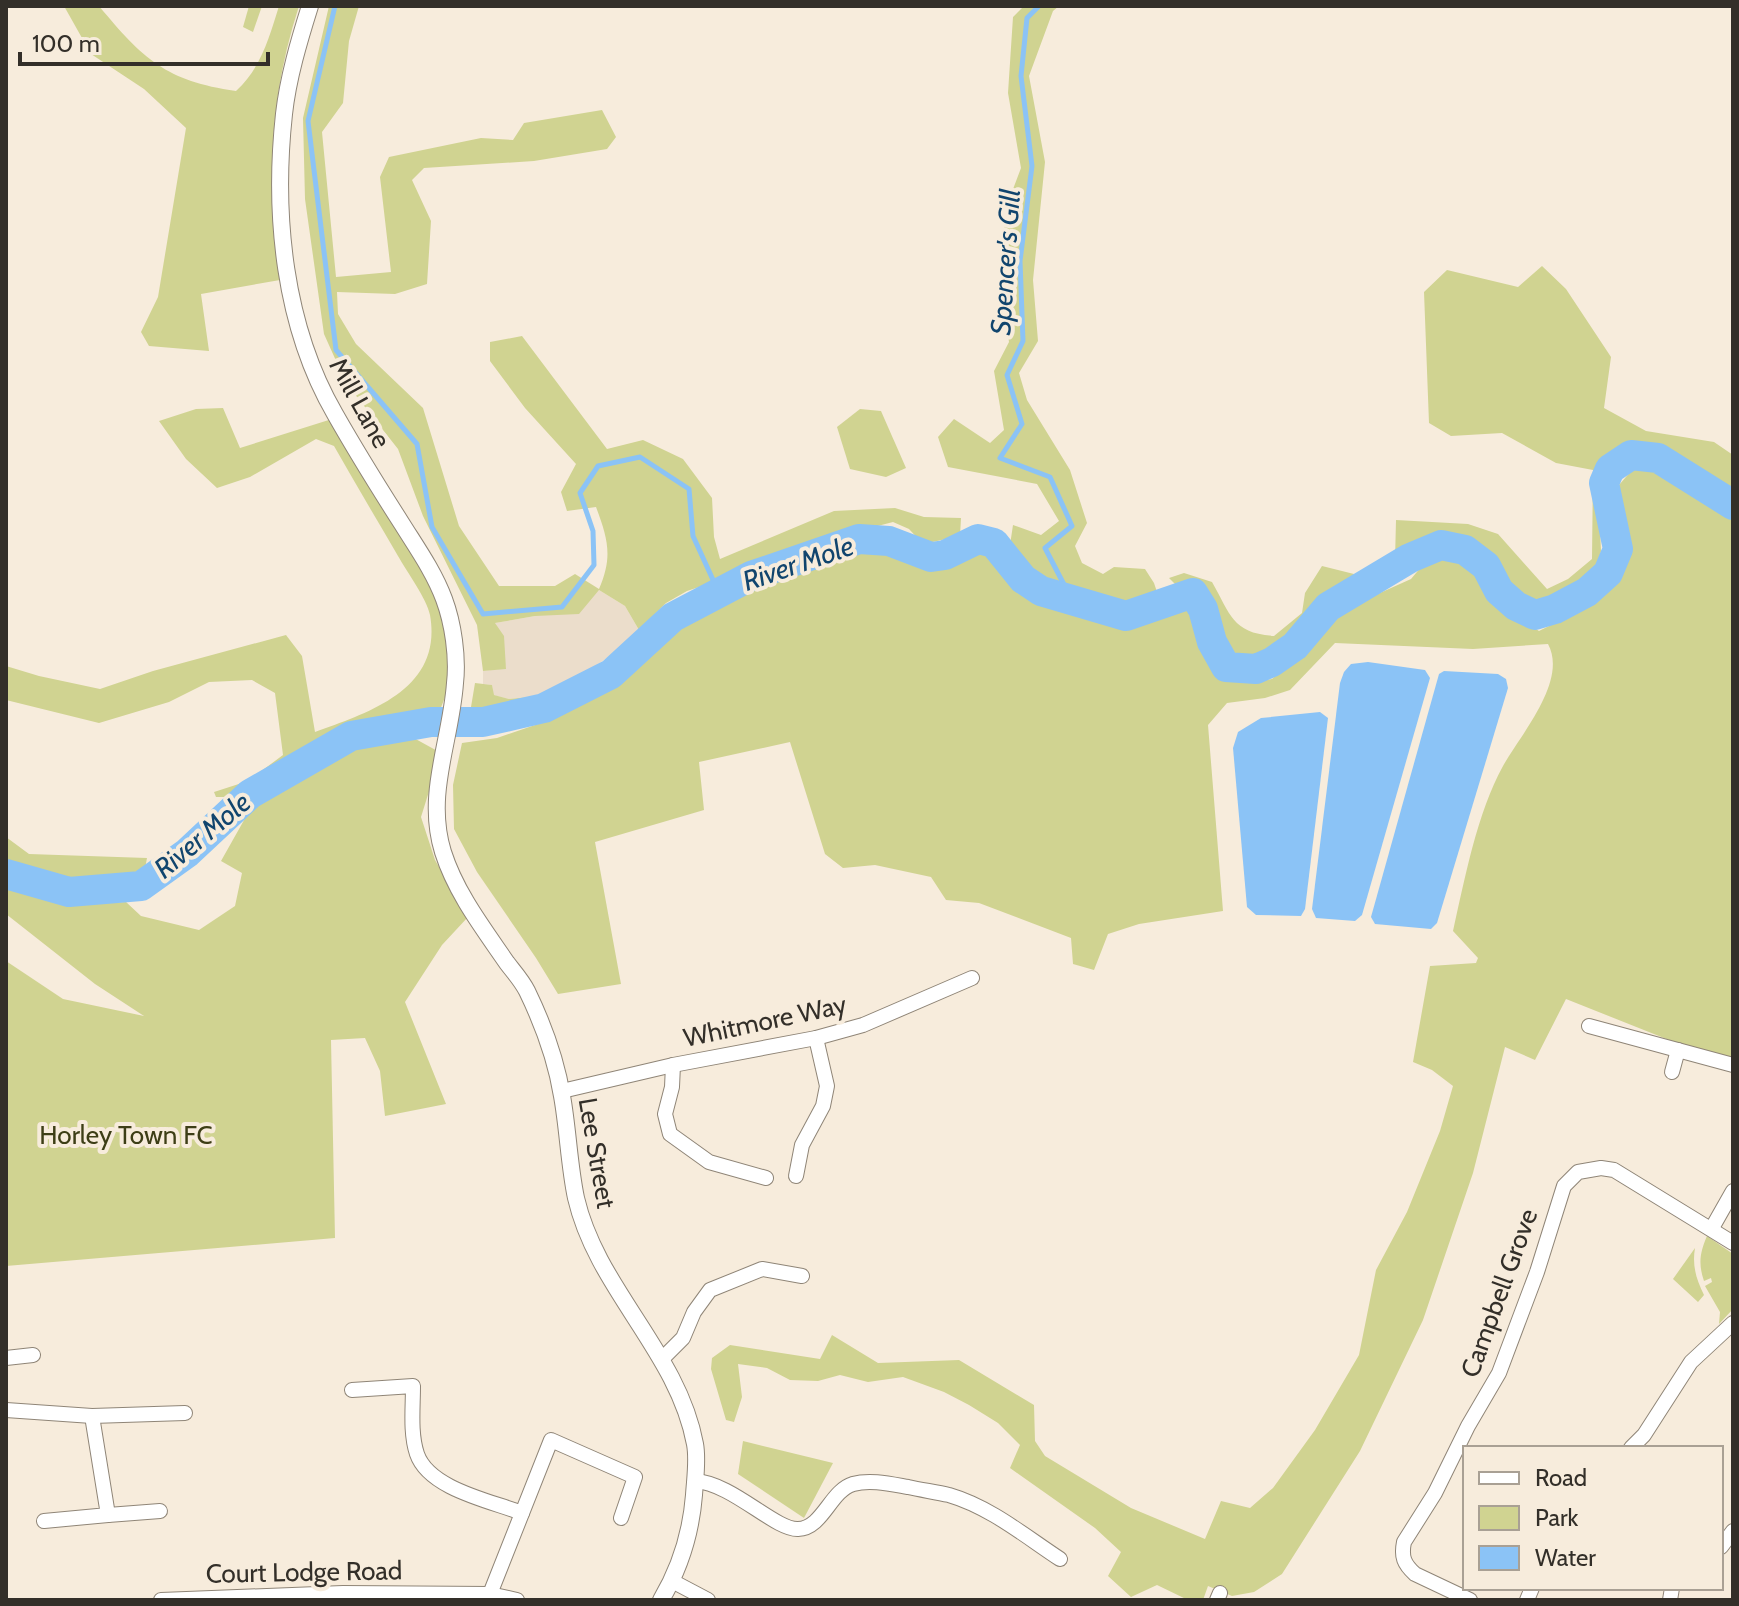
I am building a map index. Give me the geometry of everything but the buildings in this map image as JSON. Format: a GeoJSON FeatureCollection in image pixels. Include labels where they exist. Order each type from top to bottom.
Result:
{"type":"FeatureCollection","features":[{"type":"Feature","properties":{"kind":"street","name":"Mill Lane"},"geometry":{"type":"LineString","coordinates":[[310,6],[284,112],[281,157],[283,243],[305,352],[333,411],[428,564],[444,599],[451,626],[456,679],[435,807]]}},
{"type":"Feature","properties":{"kind":"street","name":"Lee Street"},"geometry":{"type":"LineString","coordinates":[[435,807],[441,846],[454,884],[524,986],[551,1047],[562,1091],[576,1199],[586,1225],[606,1269],[662,1359],[681,1396],[696,1447],[695,1481],[686,1542],[672,1581],[661,1600]]}},
{"type":"Feature","properties":{"kind":"street","name":"Whitmore Way"},"geometry":{"type":"LineString","coordinates":[[562,1091],[673,1065],[816,1038],[863,1025],[972,978]]}},
{"type":"Feature","properties":{"kind":"street"},"geometry":{"type":"LineString","coordinates":[[1589,1026],[1733,1065]]}},
{"type":"Feature","properties":{"kind":"street"},"geometry":{"type":"LineString","coordinates":[[796,1176],[802,1145],[823,1106],[827,1086],[816,1038]]}},
{"type":"Feature","properties":{"kind":"street"},"geometry":{"type":"LineString","coordinates":[[1672,1072],[1678,1050]]}},
{"type":"Feature","properties":{"kind":"street"},"geometry":{"type":"LineString","coordinates":[[673,1065],[672,1087],[665,1114],[670,1134],[709,1162],[766,1178]]}},
{"type":"Feature","properties":{"kind":"street","name":"Campbell Grove"},"geometry":{"type":"LineString","coordinates":[[1470,1600],[1408,1568],[1402,1552],[1404,1542],[1435,1493],[1468,1426],[1499,1373],[1537,1272],[1564,1186],[1578,1172],[1601,1168],[1614,1170],[1733,1243]]}},
{"type":"Feature","properties":{"kind":"street"},"geometry":{"type":"LineString","coordinates":[[1712,1228],[1733,1191]]}},
{"type":"Feature","properties":{"kind":"street"},"geometry":{"type":"LineString","coordinates":[[662,1359],[683,1338],[694,1312],[710,1290],[762,1269],[802,1276]]}},
{"type":"Feature","properties":{"kind":"street"},"geometry":{"type":"LineString","coordinates":[[1633,1446],[1644,1435],[1691,1362],[1733,1323]]}},
{"type":"Feature","properties":{"kind":"street"},"geometry":{"type":"LineString","coordinates":[[6,1358],[33,1355]]}},
{"type":"Feature","properties":{"kind":"street"},"geometry":{"type":"LineString","coordinates":[[352,1390],[413,1386],[414,1442],[418,1456],[429,1473],[451,1487],[522,1513]]}},
{"type":"Feature","properties":{"kind":"street"},"geometry":{"type":"LineString","coordinates":[[6,1410],[92,1416],[185,1413]]}},
{"type":"Feature","properties":{"kind":"street"},"geometry":{"type":"LineString","coordinates":[[92,1416],[108,1515]]}},
{"type":"Feature","properties":{"kind":"street"},"geometry":{"type":"LineString","coordinates":[[490,1594],[551,1440],[635,1477],[621,1518]]}},
{"type":"Feature","properties":{"kind":"street"},"geometry":{"type":"LineString","coordinates":[[695,1481],[723,1487],[797,1529],[809,1526],[832,1499],[852,1484],[867,1481],[951,1496],[1005,1522],[1060,1559]]}},
{"type":"Feature","properties":{"kind":"street"},"geometry":{"type":"LineString","coordinates":[[44,1521],[160,1511]]}},
{"type":"Feature","properties":{"kind":"street"},"geometry":{"type":"LineString","coordinates":[[672,1581],[708,1600]]}},
{"type":"Feature","properties":{"kind":"street","name":"Court Lodge Road"},"geometry":{"type":"LineString","coordinates":[[161,1600],[343,1593],[448,1597],[490,1594],[517,1600]]}},
{"type":"Feature","properties":{"kind":"shaded area"},"geometry":{"type":"Polygon","coordinates":[[[599,590],[625,606],[639,630],[621,648],[578,678],[531,702],[528,697],[509,699],[493,695],[492,685],[483,684],[483,671],[506,668],[495,623],[535,616],[599,590]]]}},
{"type":"Feature","properties":{"kind":"green space"},"geometry":{"type":"Polygon","coordinates":[[[64,6],[99,6],[143,54],[158,65],[191,81],[236,91],[258,62],[279,6],[299,6],[281,75],[273,142],[273,210],[280,280],[201,294],[209,351],[149,346],[141,332],[158,297],[186,128],[144,89],[91,54],[64,6]]]}},
{"type":"Feature","properties":{"kind":"green space"},"geometry":{"type":"Polygon","coordinates":[[[249,6],[262,6],[253,32],[243,27],[249,6]]]}},
{"type":"Feature","properties":{"kind":"green space"},"geometry":{"type":"Polygon","coordinates":[[[329,6],[359,6],[349,41],[343,103],[322,132],[336,277],[391,272],[380,177],[389,157],[481,138],[513,140],[524,123],[602,110],[616,137],[607,149],[534,161],[424,168],[412,180],[431,221],[427,284],[395,294],[337,292],[338,314],[356,344],[423,408],[459,526],[499,586],[555,586],[575,574],[599,589],[607,557],[604,529],[596,507],[567,511],[561,492],[576,464],[525,408],[490,361],[490,342],[522,336],[607,449],[643,440],[683,459],[712,498],[714,537],[720,559],[834,511],[895,508],[924,517],[961,518],[960,536],[923,544],[909,529],[893,522],[781,551],[726,578],[687,591],[666,603],[639,630],[625,606],[599,590],[579,614],[535,616],[495,623],[504,636],[506,669],[483,671],[477,625],[423,516],[398,449],[346,383],[324,334],[305,199],[303,118],[329,6]]]}},
{"type":"Feature","properties":{"kind":"green space"},"geometry":{"type":"Polygon","coordinates":[[[1024,6],[1059,6],[1053,11],[1029,76],[1045,162],[1033,280],[1038,341],[1019,373],[1027,400],[1070,470],[1087,523],[1075,546],[1082,563],[1103,574],[1114,567],[1145,569],[1154,583],[1159,598],[1134,607],[1035,575],[1010,545],[1013,525],[1041,535],[1059,521],[1037,484],[948,467],[938,437],[954,419],[990,443],[1004,430],[994,371],[1009,342],[1004,309],[1011,255],[1002,218],[1021,168],[1008,93],[1013,17],[1024,6]]]}},
{"type":"Feature","properties":{"kind":"green space"},"geometry":{"type":"Polygon","coordinates":[[[1542,266],[1566,289],[1611,357],[1604,408],[1646,431],[1714,442],[1733,455],[1733,499],[1663,454],[1625,446],[1597,467],[1601,551],[1598,568],[1559,595],[1532,603],[1507,586],[1491,558],[1468,542],[1431,538],[1395,560],[1396,520],[1468,524],[1498,534],[1547,589],[1568,579],[1592,559],[1593,470],[1556,463],[1502,433],[1451,436],[1429,423],[1424,292],[1447,270],[1518,287],[1542,266]]]}},
{"type":"Feature","properties":{"kind":"green space"},"geometry":{"type":"Polygon","coordinates":[[[223,408],[240,448],[332,419],[444,610],[451,654],[447,692],[440,710],[371,725],[319,744],[232,797],[216,797],[214,792],[248,781],[283,755],[275,693],[252,680],[209,682],[169,702],[99,723],[6,700],[6,666],[100,689],[153,671],[286,635],[302,656],[315,732],[379,706],[414,679],[425,662],[431,640],[428,609],[334,446],[316,439],[250,477],[217,488],[186,459],[159,421],[196,409],[223,408]]]}},
{"type":"Feature","properties":{"kind":"green space"},"geometry":{"type":"Polygon","coordinates":[[[860,409],[881,411],[906,468],[886,477],[850,469],[837,427],[860,409]]]}},
{"type":"Feature","properties":{"kind":"green space"},"geometry":{"type":"Polygon","coordinates":[[[1650,469],[1685,484],[1733,515],[1733,1059],[1669,1040],[1566,999],[1535,1060],[1505,1047],[1473,1173],[1423,1320],[1360,1451],[1282,1574],[1254,1592],[1232,1596],[1208,1586],[1203,1600],[1188,1600],[1157,1585],[1131,1597],[1108,1576],[1121,1552],[1095,1528],[1010,1468],[1020,1445],[998,1423],[944,1392],[903,1377],[868,1382],[840,1375],[818,1381],[790,1380],[767,1368],[738,1364],[742,1397],[734,1422],[726,1420],[711,1369],[712,1358],[730,1345],[820,1359],[832,1335],[878,1363],[959,1360],[1034,1405],[1035,1441],[1045,1456],[1131,1508],[1205,1539],[1221,1501],[1250,1508],[1273,1488],[1315,1430],[1359,1355],[1376,1270],[1407,1212],[1440,1131],[1453,1086],[1432,1070],[1413,1062],[1430,966],[1476,963],[1478,958],[1453,931],[1462,889],[1494,784],[1547,690],[1553,659],[1548,644],[1473,649],[1335,643],[1290,690],[1265,698],[1227,703],[1208,725],[1223,911],[1139,924],[1108,934],[1094,970],[1073,964],[1071,938],[979,903],[946,900],[931,877],[875,865],[843,868],[825,854],[790,742],[699,762],[704,810],[595,842],[621,984],[558,994],[477,872],[454,829],[453,785],[462,743],[497,738],[541,723],[590,698],[630,670],[664,632],[746,589],[859,545],[896,550],[926,563],[946,563],[981,550],[1030,593],[1059,605],[1110,619],[1134,621],[1181,604],[1197,611],[1214,662],[1224,677],[1246,683],[1272,679],[1313,643],[1331,620],[1411,579],[1427,560],[1447,553],[1476,564],[1503,602],[1539,631],[1573,614],[1621,573],[1631,540],[1621,517],[1619,485],[1632,470],[1650,469]]]}},
{"type":"Feature","properties":{"kind":"green space"},"geometry":{"type":"Polygon","coordinates":[[[1322,566],[1354,574],[1351,585],[1319,602],[1284,646],[1256,662],[1231,659],[1217,640],[1215,612],[1200,588],[1177,586],[1169,578],[1184,573],[1212,582],[1234,620],[1249,631],[1274,636],[1302,613],[1305,593],[1322,566]]]}},
{"type":"Feature","properties":{"kind":"green space"},"geometry":{"type":"Polygon","coordinates":[[[475,683],[492,685],[494,695],[509,699],[529,697],[531,702],[509,709],[470,713],[475,683]]]}},
{"type":"Feature","properties":{"kind":"green space","name":"Horley Town FC"},"geometry":{"type":"Polygon","coordinates":[[[412,737],[441,753],[421,817],[435,860],[468,917],[442,945],[405,1002],[446,1104],[385,1116],[380,1071],[365,1038],[331,1040],[335,1238],[6,1266],[6,961],[63,999],[144,1016],[95,984],[6,914],[6,883],[66,905],[126,902],[141,916],[199,930],[235,906],[242,873],[221,861],[252,806],[344,748],[412,737]]]}},
{"type":"Feature","properties":{"kind":"green space"},"geometry":{"type":"Polygon","coordinates":[[[6,837],[29,854],[147,858],[143,879],[90,883],[41,876],[6,863],[6,837]]]}},
{"type":"Feature","properties":{"kind":"green space"},"geometry":{"type":"Polygon","coordinates":[[[1707,1236],[1733,1254],[1733,1309],[1719,1324],[1720,1312],[1705,1286],[1712,1282],[1711,1278],[1704,1281],[1700,1264],[1707,1236]]]}},
{"type":"Feature","properties":{"kind":"green space"},"geometry":{"type":"Polygon","coordinates":[[[1695,1248],[1695,1272],[1704,1295],[1698,1302],[1673,1279],[1695,1248]]]}},
{"type":"Feature","properties":{"kind":"green space"},"geometry":{"type":"Polygon","coordinates":[[[743,1441],[833,1463],[804,1518],[738,1474],[743,1441]]]}},
{"type":"Feature","properties":{"kind":"water"},"geometry":{"type":"Polygon","coordinates":[[[1368,662],[1425,670],[1430,678],[1362,915],[1355,921],[1316,918],[1312,909],[1340,683],[1351,664],[1368,662]]]}},
{"type":"Feature","properties":{"kind":"water"},"geometry":{"type":"Polygon","coordinates":[[[1444,671],[1498,674],[1506,679],[1508,688],[1437,923],[1431,929],[1375,924],[1371,917],[1439,674],[1444,671]]]}},
{"type":"Feature","properties":{"kind":"water"},"geometry":{"type":"Polygon","coordinates":[[[1320,712],[1328,718],[1305,909],[1301,916],[1256,915],[1247,907],[1233,748],[1238,732],[1261,718],[1320,712]]]}},
{"type":"Feature","properties":{"kind":"waterway"},"geometry":{"type":"LineString","coordinates":[[335,6],[308,121],[336,350],[417,444],[432,527],[483,614],[562,607],[594,565],[593,531],[580,493],[598,466],[640,457],[689,489],[693,536],[719,593]]}},
{"type":"Feature","properties":{"kind":"waterway","name":"Spencer's Gill"},"geometry":{"type":"LineString","coordinates":[[1039,6],[1027,18],[1021,76],[1032,166],[1020,261],[1023,341],[1007,375],[1022,424],[1000,458],[1050,477],[1072,526],[1045,548],[1072,600]]}},
{"type":"Feature","properties":{"kind":"waterway","name":"River Mole"},"geometry":{"type":"LineString","coordinates":[[6,874],[69,892],[141,886],[187,853],[250,794],[351,736],[431,722],[483,722],[544,708],[611,674],[673,617],[751,576],[859,539],[889,541],[931,557],[945,555],[978,539],[994,543],[1023,579],[1041,591],[1126,616],[1193,593],[1203,609],[1212,642],[1226,667],[1256,669],[1295,646],[1328,607],[1410,558],[1441,545],[1465,550],[1486,566],[1499,591],[1516,606],[1535,615],[1555,609],[1587,592],[1608,573],[1618,549],[1604,483],[1610,469],[1631,455],[1658,458],[1733,505]]}}]}
